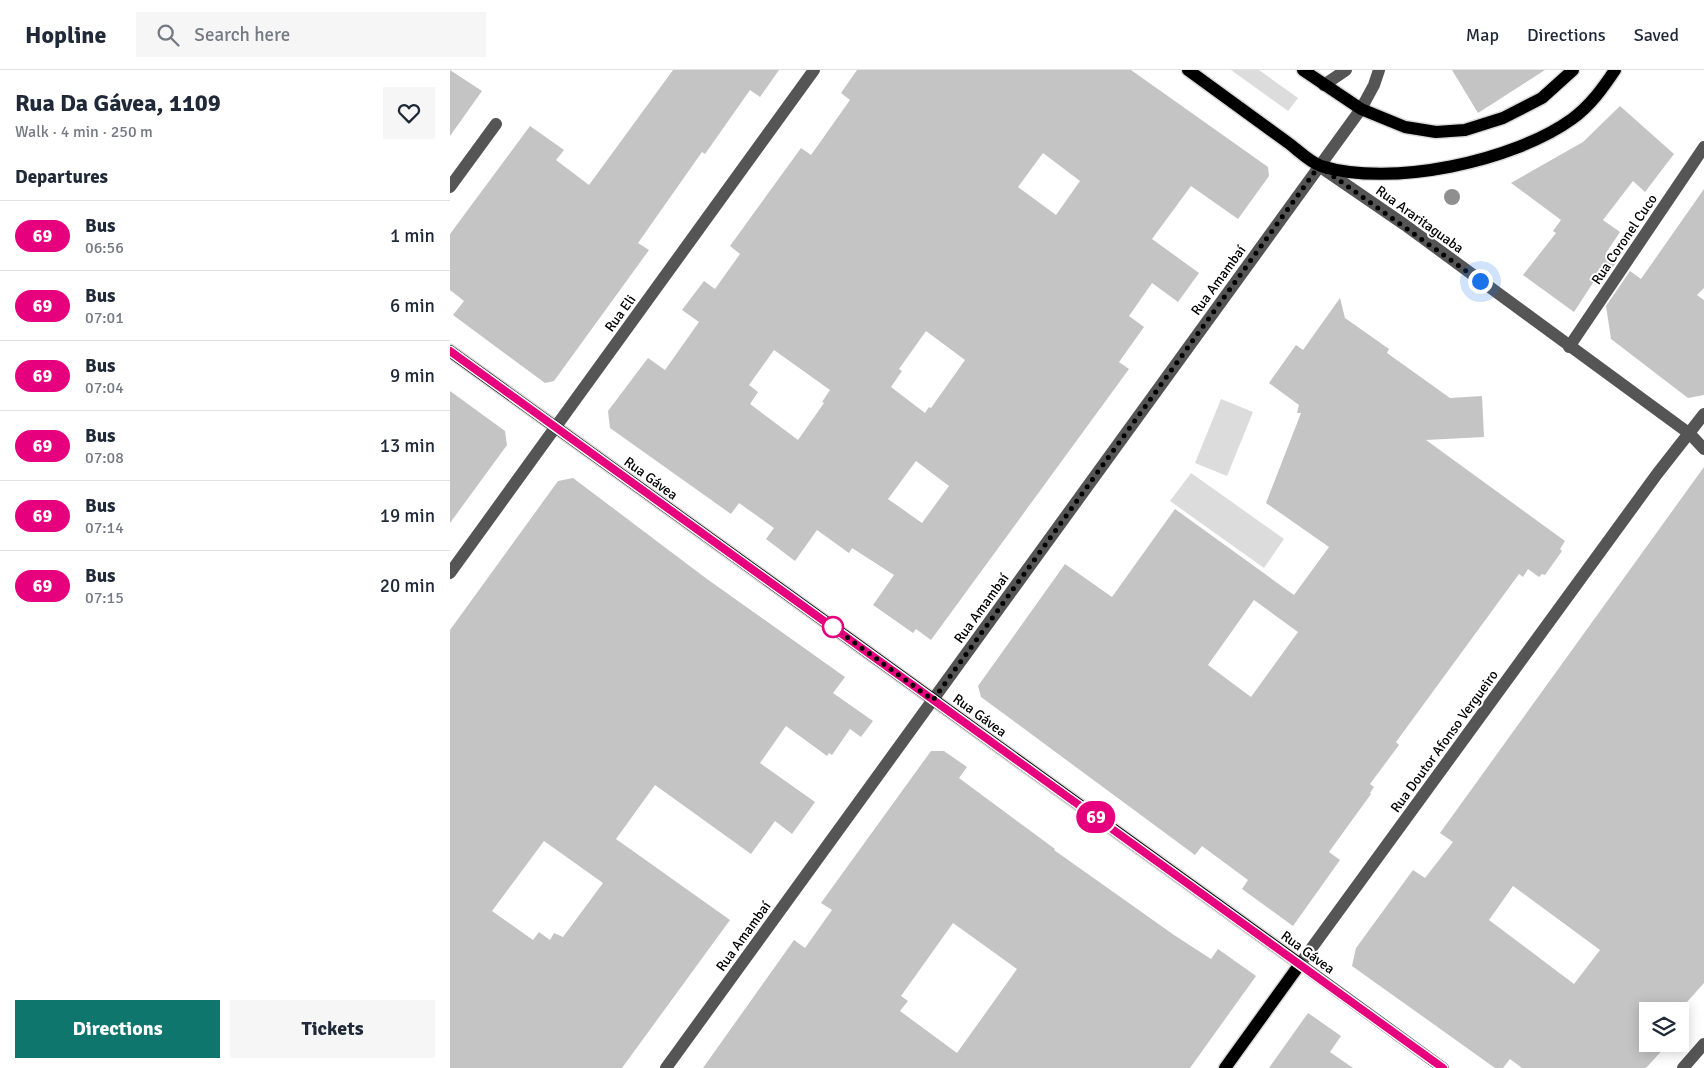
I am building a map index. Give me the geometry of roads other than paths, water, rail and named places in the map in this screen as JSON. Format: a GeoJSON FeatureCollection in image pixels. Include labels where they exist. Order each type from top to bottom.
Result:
{"type":"FeatureCollection","features":[{"type":"Feature","properties":{"kind":"main road","name":"Rua Araritaguaba"},"geometry":{"type":"LineString","coordinates":[[1188,70],[1319,166]]}},
{"type":"Feature","properties":{"kind":"main road"},"geometry":{"type":"LineString","coordinates":[[1303,70],[1361,109],[1405,128],[1436,132],[1465,130],[1503,118],[1542,98],[1574,70]]}},
{"type":"Feature","properties":{"kind":"main road"},"geometry":{"type":"LineString","coordinates":[[1319,166],[1384,174],[1441,169],[1490,157],[1536,139],[1573,118],[1600,92],[1614,70]]}},
{"type":"Feature","properties":{"kind":"main road","name":"Rua Gávea"},"geometry":{"type":"LineString","coordinates":[[450,351],[1300,964]]}},
{"type":"Feature","properties":{"kind":"main road","name":"Rua Doutor Afonso Vergueiro"},"geometry":{"type":"LineString","coordinates":[[1225,1068],[1300,964]]}},
{"type":"Feature","properties":{"kind":"street","name":"Rua Eli"},"geometry":{"type":"LineString","coordinates":[[450,573],[814,70]]}},
{"type":"Feature","properties":{"kind":"street"},"geometry":{"type":"LineString","coordinates":[[1324,85],[1346,70]]}},
{"type":"Feature","properties":{"kind":"street","name":"Rua Amambaí"},"geometry":{"type":"LineString","coordinates":[[666,1068],[1361,109],[1374,85],[1379,70]]}},
{"type":"Feature","properties":{"kind":"street"},"geometry":{"type":"LineString","coordinates":[[450,187],[496,124]]}},
{"type":"Feature","properties":{"kind":"street","name":"Rua Coronel Cuco"},"geometry":{"type":"LineString","coordinates":[[1569,347],[1704,147]]}},
{"type":"Feature","properties":{"kind":"street","name":"Rua Araritaguaba"},"geometry":{"type":"LineString","coordinates":[[1319,166],[1405,225],[1690,434],[1704,449]]}},
{"type":"Feature","properties":{"kind":"street","name":"Rua Doutor Afonso Vergueiro"},"geometry":{"type":"LineString","coordinates":[[1300,964],[1657,474],[1704,414]]}},
{"type":"Feature","properties":{"kind":"street","name":"Rua Gávea"},"geometry":{"type":"LineString","coordinates":[[1300,964],[1443,1068]]}},
{"type":"Feature","properties":{"kind":"street"},"geometry":{"type":"LineString","coordinates":[[1683,1068],[1704,1044]]}}]}
